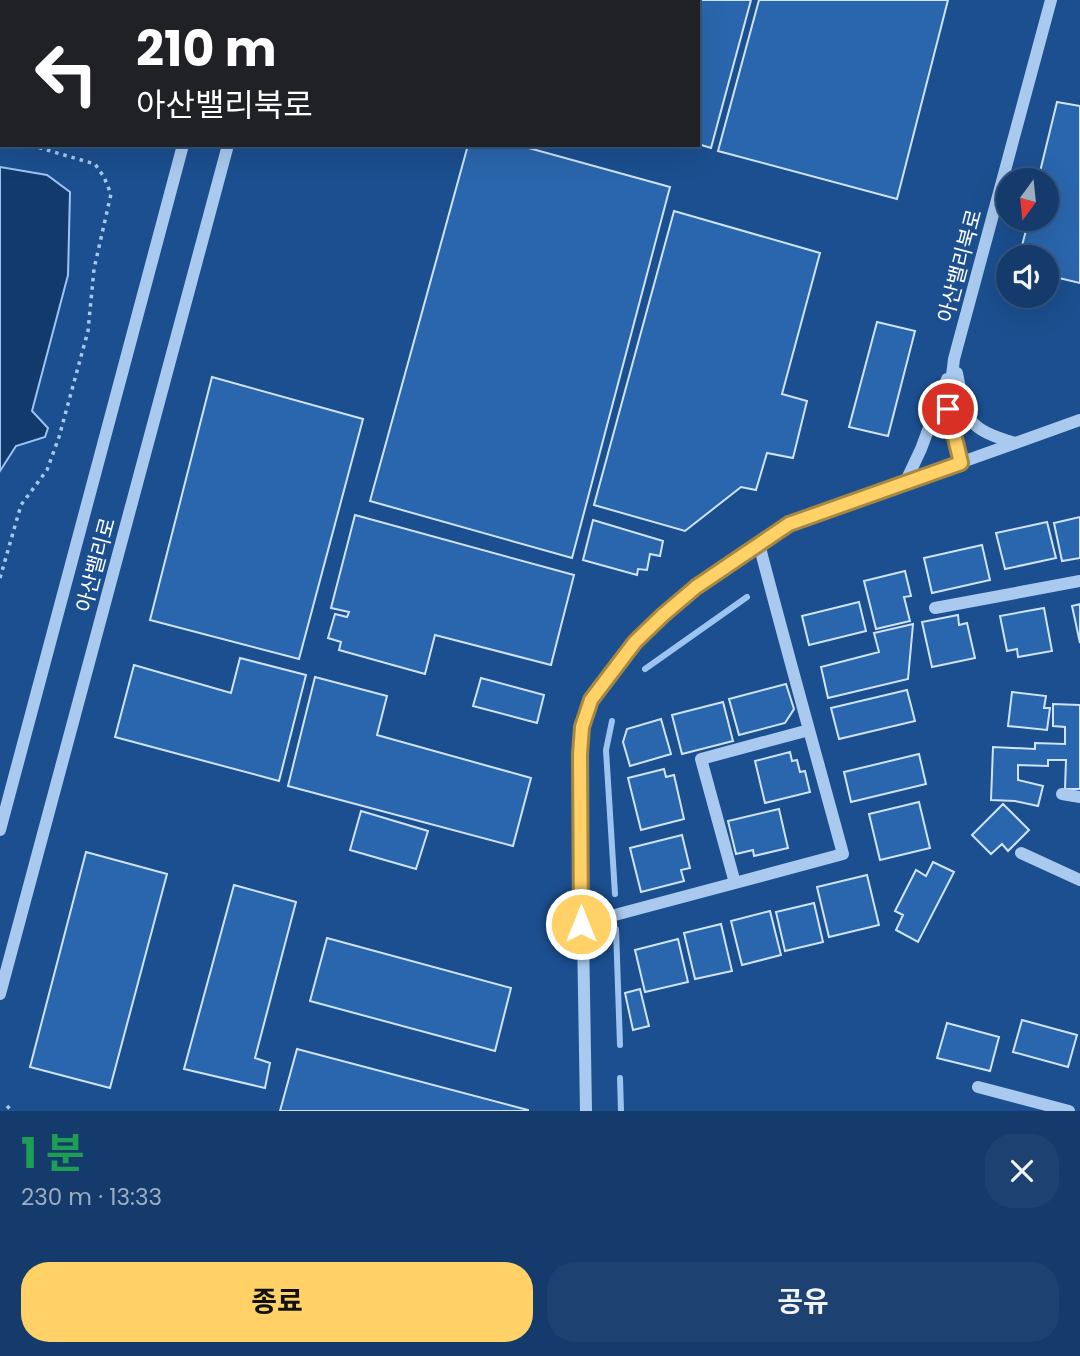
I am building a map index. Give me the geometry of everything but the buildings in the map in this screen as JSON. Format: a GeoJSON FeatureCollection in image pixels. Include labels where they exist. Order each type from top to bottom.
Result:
{"type":"FeatureCollection","features":[{"type":"Feature","properties":{"kind":"street","name":"아산밸리북로"},"geometry":{"type":"LineString","coordinates":[[961,463],[948,409],[954,359],[1051,0]]}},
{"type":"Feature","properties":{"kind":"street","name":"아산밸리로"},"geometry":{"type":"LineString","coordinates":[[0,830],[182,147]]}},
{"type":"Feature","properties":{"kind":"street","name":"아산밸리로"},"geometry":{"type":"LineString","coordinates":[[0,994],[227,147]]}},
{"type":"Feature","properties":{"kind":"street"},"geometry":{"type":"LineString","coordinates":[[954,359],[965,414],[985,434],[1014,443]]}},
{"type":"Feature","properties":{"kind":"street"},"geometry":{"type":"LineString","coordinates":[[905,483],[921,449],[954,359]]}},
{"type":"Feature","properties":{"kind":"street"},"geometry":{"type":"LineString","coordinates":[[586,1111],[580,754],[582,727],[591,700],[635,642],[663,615],[696,587],[789,524],[1080,420]]}},
{"type":"Feature","properties":{"kind":"street"},"geometry":{"type":"LineString","coordinates":[[581,924],[843,854],[759,544]]}},
{"type":"Feature","properties":{"kind":"street"},"geometry":{"type":"LineString","coordinates":[[935,608],[1080,581]]}},
{"type":"Feature","properties":{"kind":"street"},"geometry":{"type":"LineString","coordinates":[[735,883],[701,759],[809,730]]}},
{"type":"Feature","properties":{"kind":"street"},"geometry":{"type":"LineString","coordinates":[[1062,794],[1080,797]]}},
{"type":"Feature","properties":{"kind":"street"},"geometry":{"type":"LineString","coordinates":[[1021,853],[1080,880]]}},
{"type":"Feature","properties":{"kind":"street"},"geometry":{"type":"LineString","coordinates":[[978,1087],[1069,1111]]}},
{"type":"Feature","properties":{"kind":"path"},"geometry":{"type":"LineString","coordinates":[[0,578],[21,505],[47,470],[59,437],[88,331],[94,269],[111,194],[95,164],[37,147]]}},
{"type":"Feature","properties":{"kind":"path"},"geometry":{"type":"LineString","coordinates":[[74,384],[80,386]]}},
{"type":"Feature","properties":{"kind":"path"},"geometry":{"type":"LineString","coordinates":[[7,1107],[12,1111]]}},
{"type":"Feature","properties":{"kind":"water"},"geometry":{"type":"Polygon","coordinates":[[[0,167],[47,175],[70,192],[68,275],[32,411],[48,428],[45,437],[16,446],[0,471],[0,167]]]}},
{"type":"Feature","properties":{"kind":"waterway"},"geometry":{"type":"LineString","coordinates":[[645,669],[747,597]]}},
{"type":"Feature","properties":{"kind":"waterway"},"geometry":{"type":"LineString","coordinates":[[612,721],[606,750],[615,894]]}},
{"type":"Feature","properties":{"kind":"waterway"},"geometry":{"type":"LineString","coordinates":[[616,929],[620,1045]]}},
{"type":"Feature","properties":{"kind":"waterway"},"geometry":{"type":"LineString","coordinates":[[620,1078],[621,1111]]}},
{"type":"Feature","properties":{"kind":"route"},"geometry":{"type":"LineString","coordinates":[[581,924],[580,754],[582,727],[591,700],[635,642],[663,615],[696,587],[789,524],[961,463],[948,409]]}}]}
